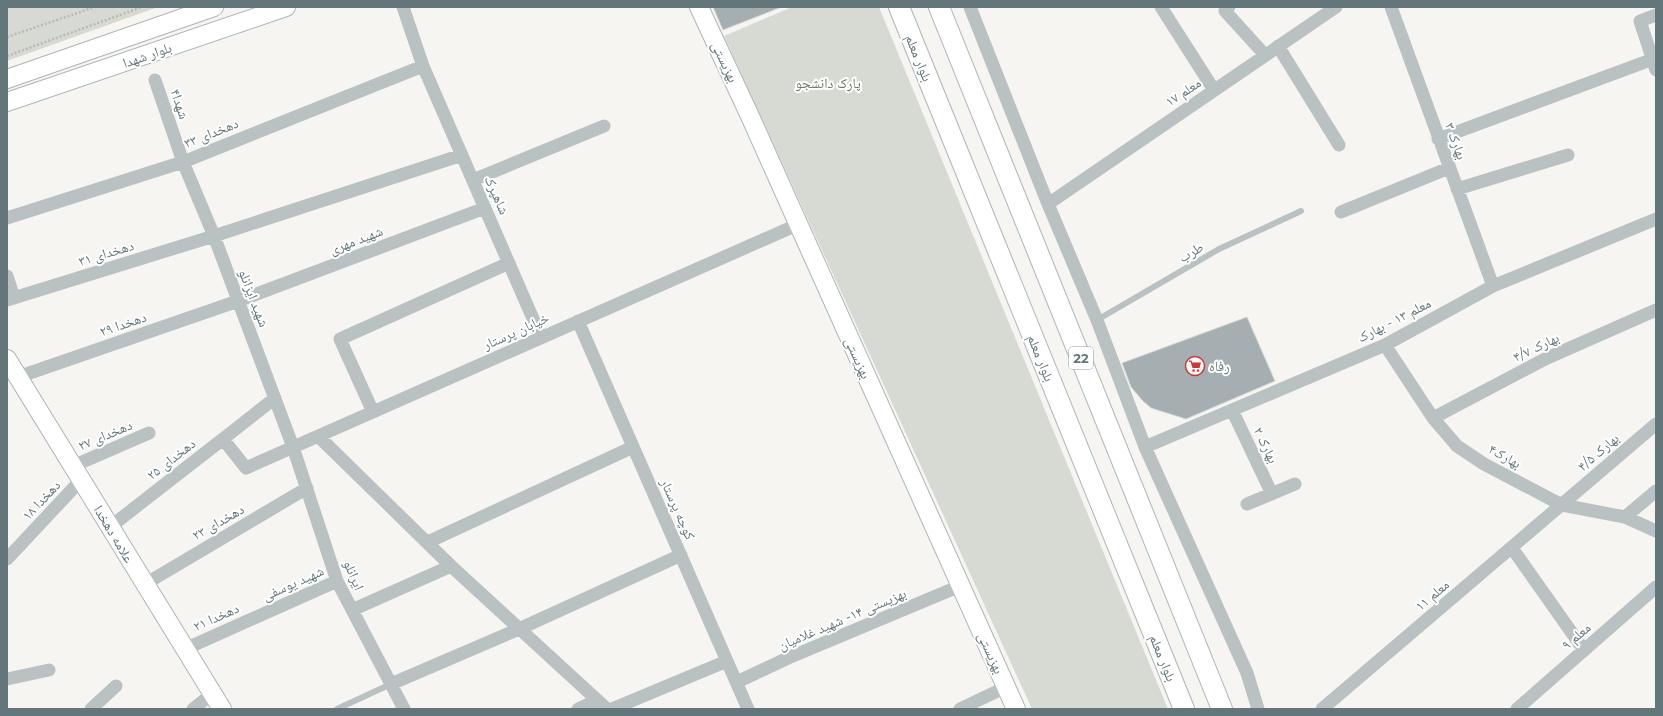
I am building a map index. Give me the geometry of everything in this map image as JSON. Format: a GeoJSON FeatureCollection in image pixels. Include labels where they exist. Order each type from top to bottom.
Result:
{"type":"FeatureCollection","features":[{"type":"Feature","properties":{"kind":"main road","name":"بلوار معلم"},"geometry":{"type":"LineString","coordinates":[[899,7],[1184,709]]}},
{"type":"Feature","properties":{"kind":"main road","name":"22"},"geometry":{"type":"LineString","coordinates":[[939,7],[1222,709]]}},
{"type":"Feature","properties":{"kind":"street","name":"بلوار شهدا"},"geometry":{"type":"LineString","coordinates":[[7,79],[214,7]]}},
{"type":"Feature","properties":{"kind":"street","name":"بلوار شهدا"},"geometry":{"type":"LineString","coordinates":[[7,102],[286,7]]}},
{"type":"Feature","properties":{"kind":"street","name":"شاهپرک"},"geometry":{"type":"LineString","coordinates":[[403,7],[423,66],[541,337]]}},
{"type":"Feature","properties":{"kind":"street","name":"بهزیستی"},"geometry":{"type":"LineString","coordinates":[[699,7],[799,224],[1016,709]]}},
{"type":"Feature","properties":{"kind":"street"},"geometry":{"type":"LineString","coordinates":[[970,7],[1048,204],[1097,320],[1145,447],[1247,673],[1258,709]]}},
{"type":"Feature","properties":{"kind":"street"},"geometry":{"type":"LineString","coordinates":[[1161,7],[1214,90]]}},
{"type":"Feature","properties":{"kind":"street"},"geometry":{"type":"LineString","coordinates":[[1229,7],[1225,11],[1265,56]]}},
{"type":"Feature","properties":{"kind":"street","name":"معلم ۱۷"},"geometry":{"type":"LineString","coordinates":[[1048,204],[1336,7]]}},
{"type":"Feature","properties":{"kind":"street","name":"بهارک ۳"},"geometry":{"type":"LineString","coordinates":[[1391,7],[1493,286]]}},
{"type":"Feature","properties":{"kind":"street"},"geometry":{"type":"LineString","coordinates":[[1438,139],[1655,62],[1640,21],[1656,15]]}},
{"type":"Feature","properties":{"kind":"street"},"geometry":{"type":"LineString","coordinates":[[1278,46],[1339,145]]}},
{"type":"Feature","properties":{"kind":"street","name":"دهخدای ۳۳"},"geometry":{"type":"LineString","coordinates":[[7,218],[183,162],[423,66]]}},
{"type":"Feature","properties":{"kind":"street","name":"شهدا۴"},"geometry":{"type":"LineString","coordinates":[[155,80],[183,162]]}},
{"type":"Feature","properties":{"kind":"street"},"geometry":{"type":"LineString","coordinates":[[473,180],[604,126]]}},
{"type":"Feature","properties":{"kind":"street","name":"دهخدای ۳۱"},"geometry":{"type":"LineString","coordinates":[[11,299],[214,236],[462,155]]}},
{"type":"Feature","properties":{"kind":"street"},"geometry":{"type":"LineString","coordinates":[[1457,189],[1568,155]]}},
{"type":"Feature","properties":{"kind":"street","name":"شهید ایزانلو"},"geometry":{"type":"LineString","coordinates":[[183,162],[214,236],[293,447]]}},
{"type":"Feature","properties":{"kind":"street"},"geometry":{"type":"LineString","coordinates":[[1341,212],[1449,168]]}},
{"type":"Feature","properties":{"kind":"street","name":"شهید مهری"},"geometry":{"type":"LineString","coordinates":[[238,301],[485,208]]}},
{"type":"Feature","properties":{"kind":"street","name":"معلم ۱۳ - بهارک"},"geometry":{"type":"LineString","coordinates":[[1145,447],[1385,344],[1493,286],[1656,219]]}},
{"type":"Feature","properties":{"kind":"street","name":"خیابان پرستار"},"geometry":{"type":"LineString","coordinates":[[223,439],[246,468],[799,224]]}},
{"type":"Feature","properties":{"kind":"street"},"geometry":{"type":"LineString","coordinates":[[373,412],[340,339],[509,263]]}},
{"type":"Feature","properties":{"kind":"street"},"geometry":{"type":"LineString","coordinates":[[7,276],[11,299]]}},
{"type":"Feature","properties":{"kind":"street","name":"دهخدا ۲۹"},"geometry":{"type":"LineString","coordinates":[[18,377],[238,301]]}},
{"type":"Feature","properties":{"kind":"street","name":"بهارک ۴/۷"},"geometry":{"type":"LineString","coordinates":[[1433,418],[1545,359],[1656,310]]}},
{"type":"Feature","properties":{"kind":"street","name":"کوچه پرستار"},"geometry":{"type":"LineString","coordinates":[[578,321],[748,709]]}},
{"type":"Feature","properties":{"kind":"street","name":"بهارک۴"},"geometry":{"type":"LineString","coordinates":[[1385,344],[1433,418],[1457,446],[1484,464],[1562,505],[1625,517],[1656,531]]}},
{"type":"Feature","properties":{"kind":"street","name":"علامه دهخدا"},"geometry":{"type":"LineString","coordinates":[[7,359],[217,702]]}},
{"type":"Feature","properties":{"kind":"street","name":"دهخدای ۲۵"},"geometry":{"type":"LineString","coordinates":[[110,527],[275,398]]}},
{"type":"Feature","properties":{"kind":"street","name":"بهارک ۲"},"geometry":{"type":"LineString","coordinates":[[1232,410],[1272,494]]}},
{"type":"Feature","properties":{"kind":"street","name":"بهارک ۴/۵"},"geometry":{"type":"LineString","coordinates":[[1562,505],[1656,424]]}},
{"type":"Feature","properties":{"kind":"street","name":"دهخدای ۲۷"},"geometry":{"type":"LineString","coordinates":[[77,473],[149,433]]}},
{"type":"Feature","properties":{"kind":"street"},"geometry":{"type":"LineString","coordinates":[[318,436],[451,566],[607,709]]}},
{"type":"Feature","properties":{"kind":"street","name":"ایرانلو"},"geometry":{"type":"LineString","coordinates":[[293,447],[337,581],[404,709]]}},
{"type":"Feature","properties":{"kind":"street"},"geometry":{"type":"LineString","coordinates":[[428,542],[633,447]]}},
{"type":"Feature","properties":{"kind":"street","name":"دهخدا ۱۸"},"geometry":{"type":"LineString","coordinates":[[7,559],[77,473]]}},
{"type":"Feature","properties":{"kind":"street"},"geometry":{"type":"LineString","coordinates":[[1247,504],[1295,484]]}},
{"type":"Feature","properties":{"kind":"street","name":"دهخدای ۲۳"},"geometry":{"type":"LineString","coordinates":[[145,584],[307,488]]}},
{"type":"Feature","properties":{"kind":"street"},"geometry":{"type":"LineString","coordinates":[[1625,517],[1656,491]]}},
{"type":"Feature","properties":{"kind":"street","name":"معلم ۱۱"},"geometry":{"type":"LineString","coordinates":[[1322,709],[1562,505]]}},
{"type":"Feature","properties":{"kind":"street"},"geometry":{"type":"LineString","coordinates":[[1512,548],[1584,650]]}},
{"type":"Feature","properties":{"kind":"street"},"geometry":{"type":"LineString","coordinates":[[391,684],[519,629],[681,555]]}},
{"type":"Feature","properties":{"kind":"street"},"geometry":{"type":"LineString","coordinates":[[352,610],[451,566]]}},
{"type":"Feature","properties":{"kind":"street","name":"شهید یوسفی"},"geometry":{"type":"LineString","coordinates":[[261,615],[337,581]]}},
{"type":"Feature","properties":{"kind":"street","name":"بهزیستی ۱۴- شهید غلامیان"},"geometry":{"type":"LineString","coordinates":[[737,682],[795,655],[960,586]]}},
{"type":"Feature","properties":{"kind":"street","name":"معلم ۹"},"geometry":{"type":"LineString","coordinates":[[1517,709],[1656,587]]}},
{"type":"Feature","properties":{"kind":"street","name":"دهخدا ۲۱"},"geometry":{"type":"LineString","coordinates":[[185,649],[261,615]]}},
{"type":"Feature","properties":{"kind":"street"},"geometry":{"type":"LineString","coordinates":[[612,709],[727,661]]}},
{"type":"Feature","properties":{"kind":"street"},"geometry":{"type":"LineString","coordinates":[[7,679],[49,670]]}},
{"type":"Feature","properties":{"kind":"street"},"geometry":{"type":"LineString","coordinates":[[91,709],[116,686]]}},
{"type":"Feature","properties":{"kind":"street"},"geometry":{"type":"LineString","coordinates":[[960,709],[1006,687]]}},
{"type":"Feature","properties":{"kind":"street"},"geometry":{"type":"LineString","coordinates":[[578,709],[597,700]]}},
{"type":"Feature","properties":{"kind":"street"},"geometry":{"type":"LineString","coordinates":[[193,709],[217,702]]}},
{"type":"Feature","properties":{"kind":"lane","name":"طرب"},"geometry":{"type":"LineString","coordinates":[[1097,320],[1219,249],[1301,211]]}},
{"type":"Feature","properties":{"kind":"lane"},"geometry":{"type":"LineString","coordinates":[[337,709],[391,684]]}},
{"type":"Feature","properties":{"kind":"path"},"geometry":{"type":"LineString","coordinates":[[7,37],[95,7]]}},
{"type":"Feature","properties":{"kind":"path"},"geometry":{"type":"LineString","coordinates":[[7,56],[142,7]]}},
{"type":"Feature","properties":{"kind":"green space"},"geometry":{"type":"Polygon","coordinates":[[[7,7],[158,7],[7,61],[7,7]]]}},
{"type":"Feature","properties":{"kind":"green space","name":"پارک دانشجو"},"geometry":{"type":"Polygon","coordinates":[[[792,7],[879,7],[1168,709],[1032,709],[724,36],[792,7]]]}},
{"type":"Feature","properties":{"kind":"building"},"geometry":{"type":"Polygon","coordinates":[[[713,7],[779,7],[779,8],[723,30],[713,7]]]}},
{"type":"Feature","properties":{"kind":"building","name":"رفاه"},"geometry":{"type":"Polygon","coordinates":[[[1247,317],[1275,381],[1186,419],[1151,408],[1131,387],[1122,363],[1247,317]]]}},
{"type":"Feature","properties":{"kind":"place","name":"رفاه"},"geometry":{"type":"Point","coordinates":[1195,366]}}]}
